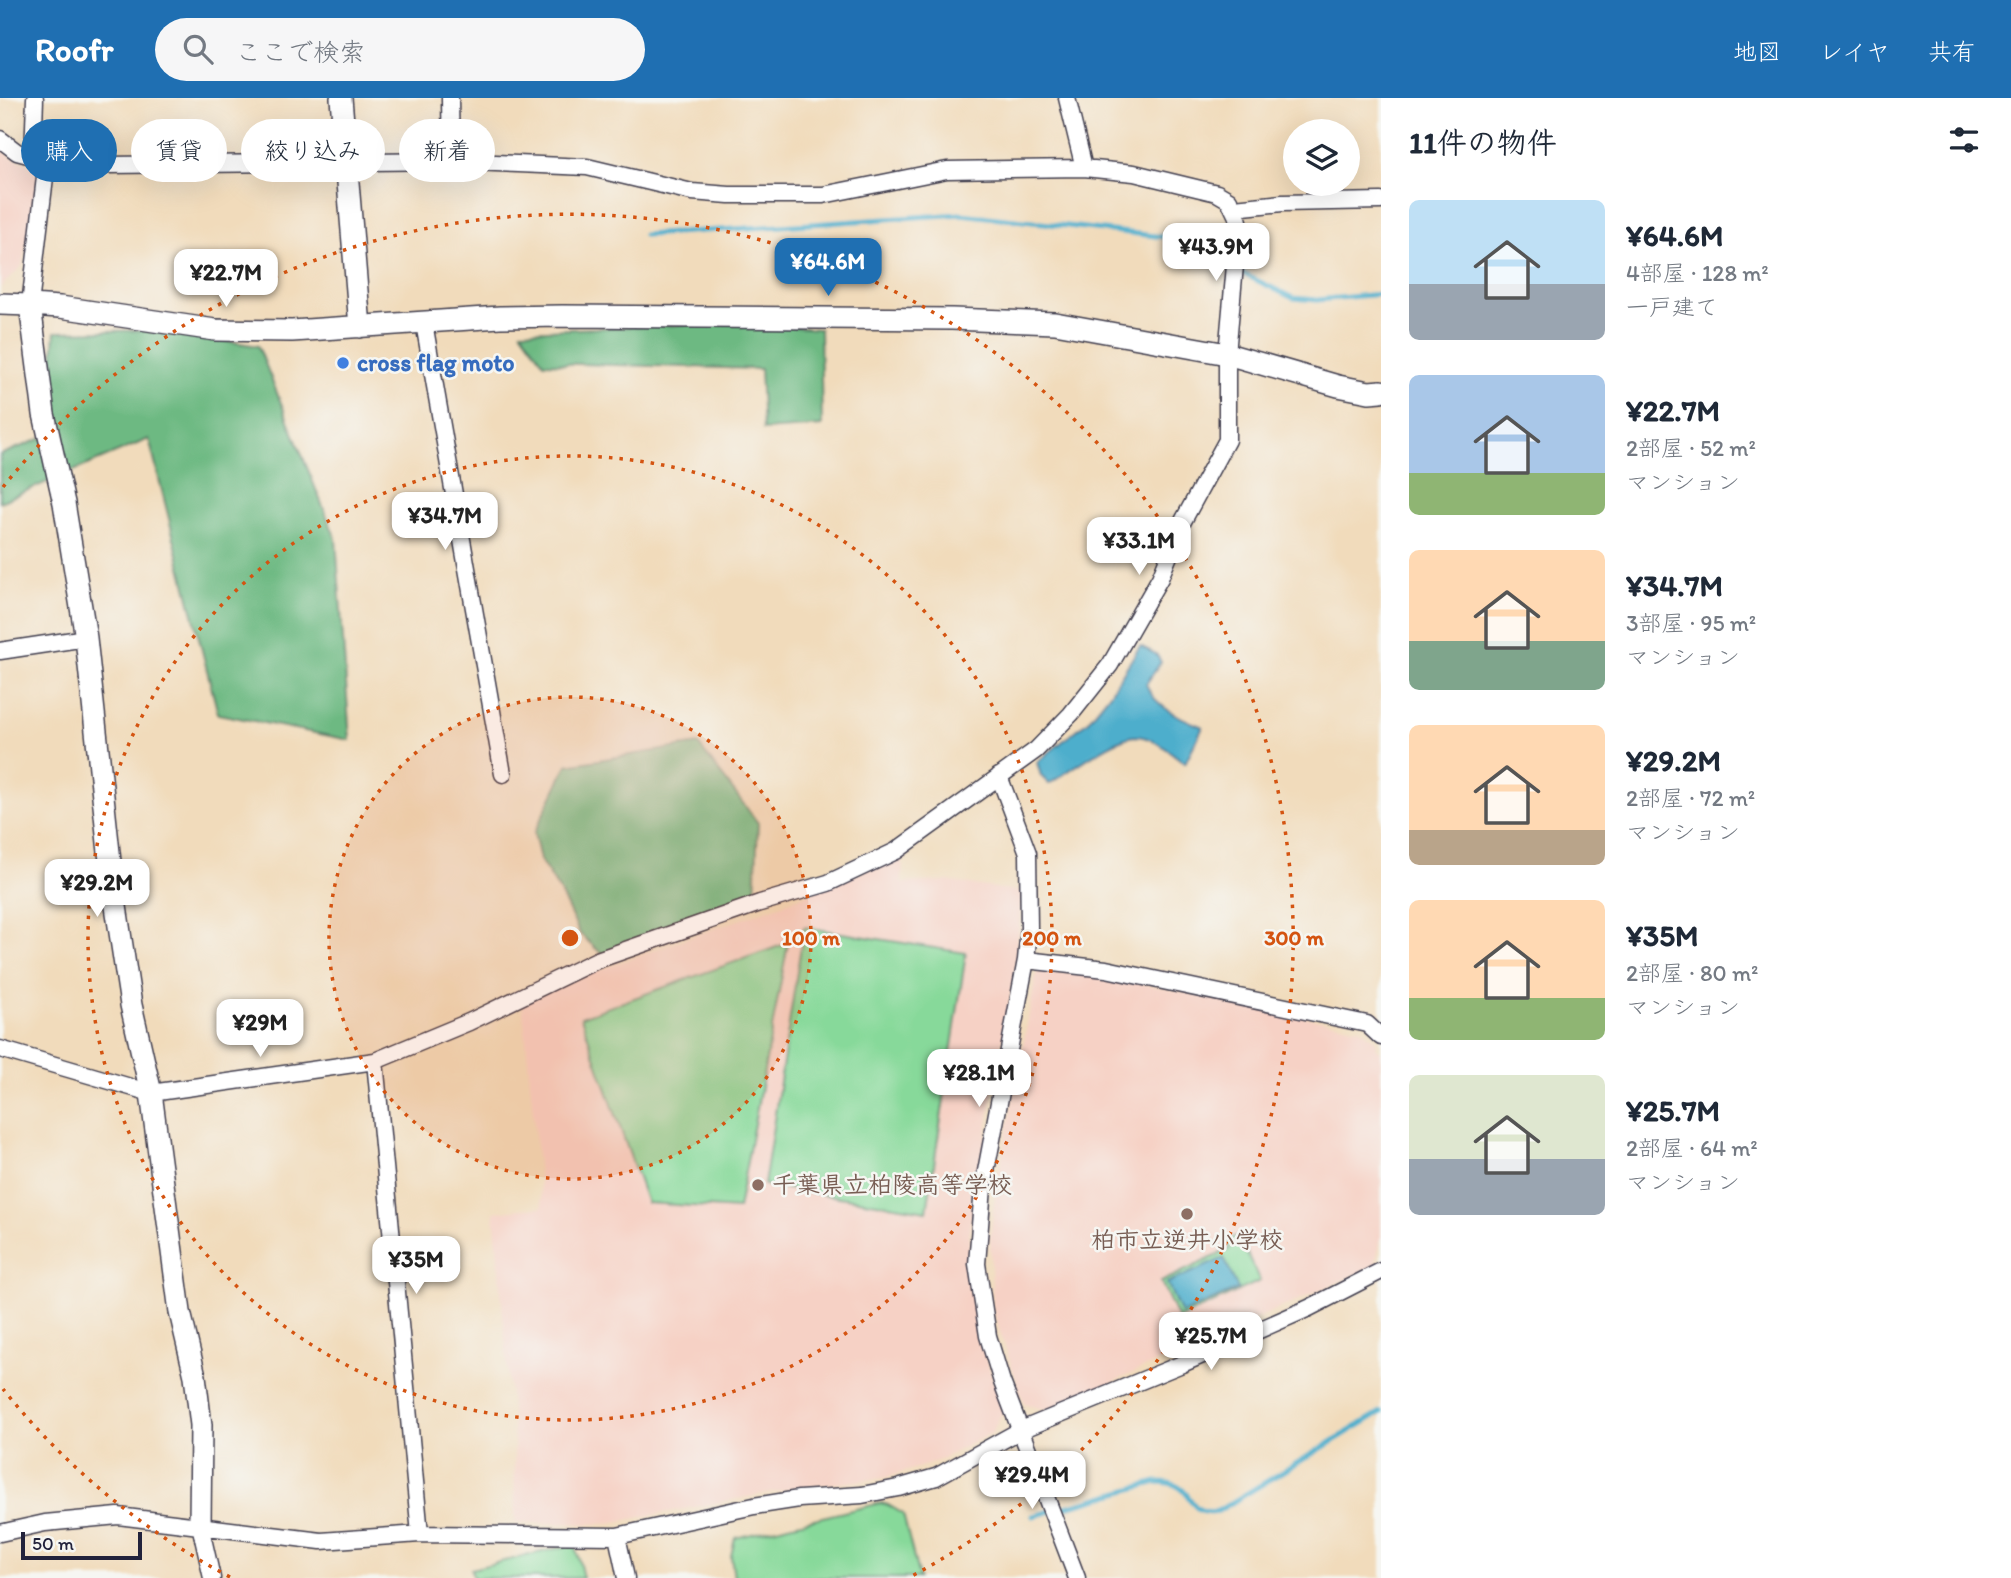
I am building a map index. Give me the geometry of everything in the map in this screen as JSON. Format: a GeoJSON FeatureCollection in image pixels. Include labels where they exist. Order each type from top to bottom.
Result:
{"type":"FeatureCollection","features":[{"type":"Feature","properties":{"kind":"street"},"geometry":{"type":"LineString","coordinates":[[35,98],[37,119]]}},
{"type":"Feature","properties":{"kind":"street"},"geometry":{"type":"LineString","coordinates":[[341,98],[343,119]]}},
{"type":"Feature","properties":{"kind":"street"},"geometry":{"type":"LineString","coordinates":[[450,98],[450,119]]}},
{"type":"Feature","properties":{"kind":"street"},"geometry":{"type":"LineString","coordinates":[[1067,98],[1084,169]]}},
{"type":"Feature","properties":{"kind":"street"},"geometry":{"type":"LineString","coordinates":[[0,139],[21,153]]}},
{"type":"Feature","properties":{"kind":"street"},"geometry":{"type":"LineString","coordinates":[[0,1049],[151,1093],[375,1061],[469,1022],[597,960],[760,903],[828,883],[896,852],[1036,750],[1071,714],[1110,665],[1160,578],[1183,521],[1227,440],[1227,354],[1239,221],[1228,200],[1217,193],[1134,173],[1084,169],[947,170],[824,195],[729,195],[692,192],[587,167],[495,162]]}},
{"type":"Feature","properties":{"kind":"street"},"geometry":{"type":"LineString","coordinates":[[117,165],[241,163]]}},
{"type":"Feature","properties":{"kind":"street"},"geometry":{"type":"LineString","coordinates":[[38,182],[30,305],[44,414],[64,503],[86,638],[112,880],[131,1005],[151,1093],[180,1312],[195,1376],[201,1424],[200,1525],[212,1578]]}},
{"type":"Feature","properties":{"kind":"street"},"geometry":{"type":"LineString","coordinates":[[348,182],[360,327]]}},
{"type":"Feature","properties":{"kind":"street"},"geometry":{"type":"LineString","coordinates":[[1234,208],[1282,203],[1381,201]]}},
{"type":"Feature","properties":{"kind":"street"},"geometry":{"type":"LineString","coordinates":[[0,304],[60,307],[215,330],[292,331],[562,316],[1006,320],[1055,323],[1227,354],[1338,386],[1369,393],[1381,391]]}},
{"type":"Feature","properties":{"kind":"street"},"geometry":{"type":"LineString","coordinates":[[424,323],[503,774]]}},
{"type":"Feature","properties":{"kind":"street"},"geometry":{"type":"LineString","coordinates":[[0,651],[86,638]]}},
{"type":"Feature","properties":{"kind":"street"},"geometry":{"type":"LineString","coordinates":[[999,776],[1028,853],[1029,928],[1026,960],[983,1187],[977,1264],[988,1336],[1002,1382],[1077,1578]]}},
{"type":"Feature","properties":{"kind":"street"},"geometry":{"type":"LineString","coordinates":[[1026,960],[1106,969],[1367,1024],[1381,1037]]}},
{"type":"Feature","properties":{"kind":"street"},"geometry":{"type":"LineString","coordinates":[[375,1061],[421,1534]]}},
{"type":"Feature","properties":{"kind":"street"},"geometry":{"type":"LineString","coordinates":[[0,1533],[45,1523],[118,1516],[321,1541],[421,1534],[617,1536],[754,1506],[898,1488],[936,1476],[1021,1430],[1182,1364],[1309,1308],[1381,1272]]}},
{"type":"Feature","properties":{"kind":"street"},"geometry":{"type":"LineString","coordinates":[[617,1536],[626,1578]]}},
{"type":"Feature","properties":{"kind":"shaded area"},"geometry":{"type":"Polygon","coordinates":[[[0,147],[11,157],[21,161],[21,182],[38,182],[22,266],[0,288],[0,147]]]}},
{"type":"Feature","properties":{"kind":"shaded area","name":"千葉県立柏陵高等学校"},"geometry":{"type":"Polygon","coordinates":[[[903,855],[902,883],[946,881],[1022,892],[1015,970],[970,1225],[968,1277],[978,1335],[1004,1410],[992,1433],[933,1463],[884,1478],[795,1488],[605,1524],[515,1523],[514,1441],[494,1212],[542,1207],[522,1001],[591,973],[786,903],[903,855]]]}},
{"type":"Feature","properties":{"kind":"shaded area","name":"柏市立逆井小学校"},"geometry":{"type":"Polygon","coordinates":[[[1037,971],[1100,975],[1360,1028],[1377,1042],[1375,1048],[1381,1052],[1381,1238],[1375,1266],[1047,1411],[1024,1403],[993,1311],[990,1239],[996,1189],[1037,971]]]}},
{"type":"Feature","properties":{"kind":"green space"},"geometry":{"type":"Polygon","coordinates":[[[735,323],[820,329],[822,426],[763,430],[760,369],[544,363],[521,331],[735,323]]]}},
{"type":"Feature","properties":{"kind":"green space"},"geometry":{"type":"Polygon","coordinates":[[[157,330],[258,346],[336,539],[350,740],[218,714],[149,439],[0,502],[0,455],[60,431],[50,396],[55,332],[157,330]]]}},
{"type":"Feature","properties":{"kind":"green space"},"geometry":{"type":"Polygon","coordinates":[[[698,744],[758,823],[755,898],[603,955],[580,934],[559,890],[540,860],[534,833],[567,765],[698,744]]]}},
{"type":"Feature","properties":{"kind":"green space"},"geometry":{"type":"Polygon","coordinates":[[[804,927],[966,953],[927,1211],[764,1185],[804,927]]]}},
{"type":"Feature","properties":{"kind":"green space"},"geometry":{"type":"Polygon","coordinates":[[[788,943],[738,1209],[647,1203],[581,1017],[788,943]]]}},
{"type":"Feature","properties":{"kind":"green space"},"geometry":{"type":"Polygon","coordinates":[[[1238,1235],[1260,1281],[1178,1319],[1161,1282],[1230,1249],[1227,1241],[1238,1235]]]}},
{"type":"Feature","properties":{"kind":"green space"},"geometry":{"type":"Polygon","coordinates":[[[881,1503],[903,1514],[919,1578],[734,1578],[731,1556],[735,1538],[881,1503]]]}},
{"type":"Feature","properties":{"kind":"green space"},"geometry":{"type":"Polygon","coordinates":[[[575,1544],[583,1578],[473,1578],[471,1569],[575,1544]]]}},
{"type":"Feature","properties":{"kind":"water"},"geometry":{"type":"Polygon","coordinates":[[[1140,646],[1156,654],[1161,662],[1146,684],[1156,700],[1170,711],[1203,727],[1185,763],[1156,742],[1136,736],[1105,748],[1049,784],[1041,776],[1037,762],[1088,721],[1109,695],[1140,646]]]}},
{"type":"Feature","properties":{"kind":"water"},"geometry":{"type":"Polygon","coordinates":[[[1224,1258],[1238,1289],[1181,1314],[1167,1283],[1224,1258]]]}},
{"type":"Feature","properties":{"kind":"waterway"},"geometry":{"type":"LineString","coordinates":[[644,235],[961,214],[1226,244],[1225,265],[1293,298],[1317,300],[1381,294]]}},
{"type":"Feature","properties":{"kind":"waterway"},"geometry":{"type":"LineString","coordinates":[[1033,1516],[1157,1482],[1179,1487],[1199,1509],[1218,1511],[1381,1412]]}},
{"type":"Feature","properties":{"kind":"place","name":"cross flag moto"},"geometry":{"type":"Point","coordinates":[343,363]}},
{"type":"Feature","properties":{"kind":"place","name":"千葉県立柏陵高等学校"},"geometry":{"type":"Point","coordinates":[758,1185]}},
{"type":"Feature","properties":{"kind":"place","name":"柏市立逆井小学校"},"geometry":{"type":"Point","coordinates":[1187,1214]}}]}
